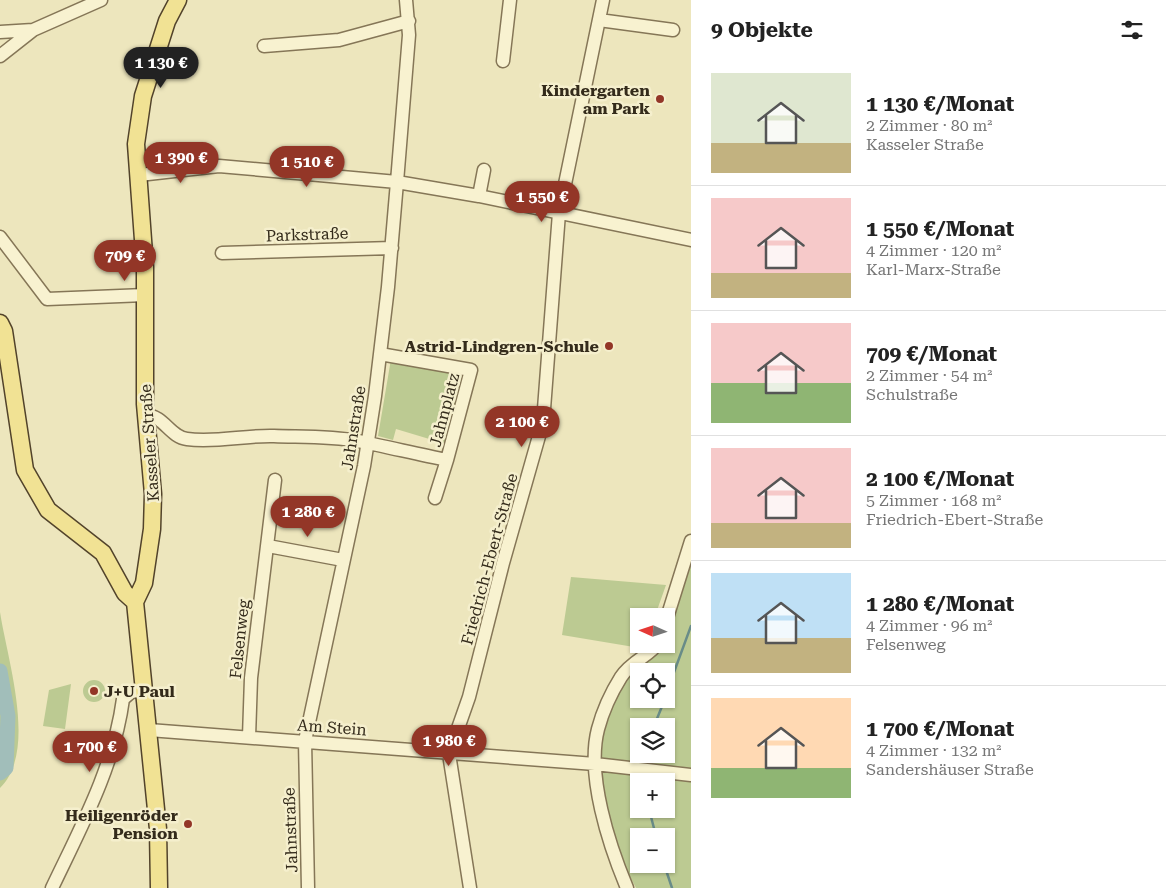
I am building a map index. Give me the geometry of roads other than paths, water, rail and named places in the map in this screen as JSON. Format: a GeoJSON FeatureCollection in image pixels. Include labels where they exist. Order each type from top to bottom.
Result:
{"type":"FeatureCollection","features":[{"type":"Feature","properties":{"kind":"main road","name":"Kasseler Straße"},"geometry":{"type":"LineString","coordinates":[[134,602],[144,583],[153,509],[146,415],[145,295],[136,144],[143,96],[167,21],[178,0]]}},
{"type":"Feature","properties":{"kind":"main road"},"geometry":{"type":"LineString","coordinates":[[0,323],[4,331],[26,470],[48,510],[103,553],[125,593],[134,602],[158,829],[159,888]]}},
{"type":"Feature","properties":{"kind":"street"},"geometry":{"type":"LineString","coordinates":[[0,56],[33,30],[101,0]]}},
{"type":"Feature","properties":{"kind":"street","name":"Jahnstraße"},"geometry":{"type":"LineString","coordinates":[[308,888],[305,741],[367,444],[380,354],[392,248],[409,21],[406,0]]}},
{"type":"Feature","properties":{"kind":"street"},"geometry":{"type":"LineString","coordinates":[[503,61],[510,0]]}},
{"type":"Feature","properties":{"kind":"street","name":"Friedrich-Ebert-Straße"},"geometry":{"type":"LineString","coordinates":[[470,888],[449,754],[469,697],[502,563],[543,422],[558,213],[603,0]]}},
{"type":"Feature","properties":{"kind":"street"},"geometry":{"type":"LineString","coordinates":[[599,20],[673,30]]}},
{"type":"Feature","properties":{"kind":"street"},"geometry":{"type":"LineString","coordinates":[[264,46],[339,40],[409,21]]}},
{"type":"Feature","properties":{"kind":"street"},"geometry":{"type":"LineString","coordinates":[[0,32],[33,30]]}},
{"type":"Feature","properties":{"kind":"street"},"geometry":{"type":"LineString","coordinates":[[139,175],[219,166],[397,182],[479,196],[691,240]]}},
{"type":"Feature","properties":{"kind":"street"},"geometry":{"type":"LineString","coordinates":[[479,196],[484,170]]}},
{"type":"Feature","properties":{"kind":"street"},"geometry":{"type":"LineString","coordinates":[[0,237],[47,299],[145,295]]}},
{"type":"Feature","properties":{"kind":"street","name":"Parkstraße"},"geometry":{"type":"LineString","coordinates":[[222,253],[392,248]]}},
{"type":"Feature","properties":{"kind":"street","name":"Jahnplatz"},"geometry":{"type":"LineString","coordinates":[[380,354],[471,370],[435,498]]}},
{"type":"Feature","properties":{"kind":"street","name":"Jahnplatz"},"geometry":{"type":"LineString","coordinates":[[146,415],[157,417],[179,437],[186,439],[206,440],[271,436],[317,438],[367,444],[447,460]]}},
{"type":"Feature","properties":{"kind":"street","name":"Felsenweg"},"geometry":{"type":"LineString","coordinates":[[249,737],[251,678],[268,546],[274,480]]}},
{"type":"Feature","properties":{"kind":"street"},"geometry":{"type":"LineString","coordinates":[[670,608],[691,541]]}},
{"type":"Feature","properties":{"kind":"street"},"geometry":{"type":"LineString","coordinates":[[268,546],[343,560]]}},
{"type":"Feature","properties":{"kind":"street"},"geometry":{"type":"LineString","coordinates":[[627,888],[606,830],[596,764],[597,730],[609,696],[628,666],[645,653]]}},
{"type":"Feature","properties":{"kind":"street"},"geometry":{"type":"LineString","coordinates":[[52,888],[105,772],[116,740],[123,699],[131,692],[144,690]]}},
{"type":"Feature","properties":{"kind":"street","name":"Am Stein"},"geometry":{"type":"LineString","coordinates":[[148,730],[596,764],[691,775]]}},
{"type":"Feature","properties":{"kind":"waterway"},"geometry":{"type":"LineString","coordinates":[[675,670],[691,626]]}},
{"type":"Feature","properties":{"kind":"waterway"},"geometry":{"type":"LineString","coordinates":[[0,671],[8,716],[6,768],[0,773]]}},
{"type":"Feature","properties":{"kind":"waterway"},"geometry":{"type":"LineString","coordinates":[[657,718],[661,708]]}},
{"type":"Feature","properties":{"kind":"waterway"},"geometry":{"type":"LineString","coordinates":[[651,818],[654,828]]}},
{"type":"Feature","properties":{"kind":"waterway"},"geometry":{"type":"LineString","coordinates":[[667,873],[672,888]]}},
{"type":"Feature","properties":{"kind":"place","name":"Kindergarten am Park"},"geometry":{"type":"Point","coordinates":[660,99]}},
{"type":"Feature","properties":{"kind":"place","name":"Astrid-Lindgren-Schule"},"geometry":{"type":"Point","coordinates":[609,346]}},
{"type":"Feature","properties":{"kind":"place","name":"J+U Paul"},"geometry":{"type":"Point","coordinates":[94,691]}},
{"type":"Feature","properties":{"kind":"place","name":"Heiligenröder Pension"},"geometry":{"type":"Point","coordinates":[188,824]}}]}
